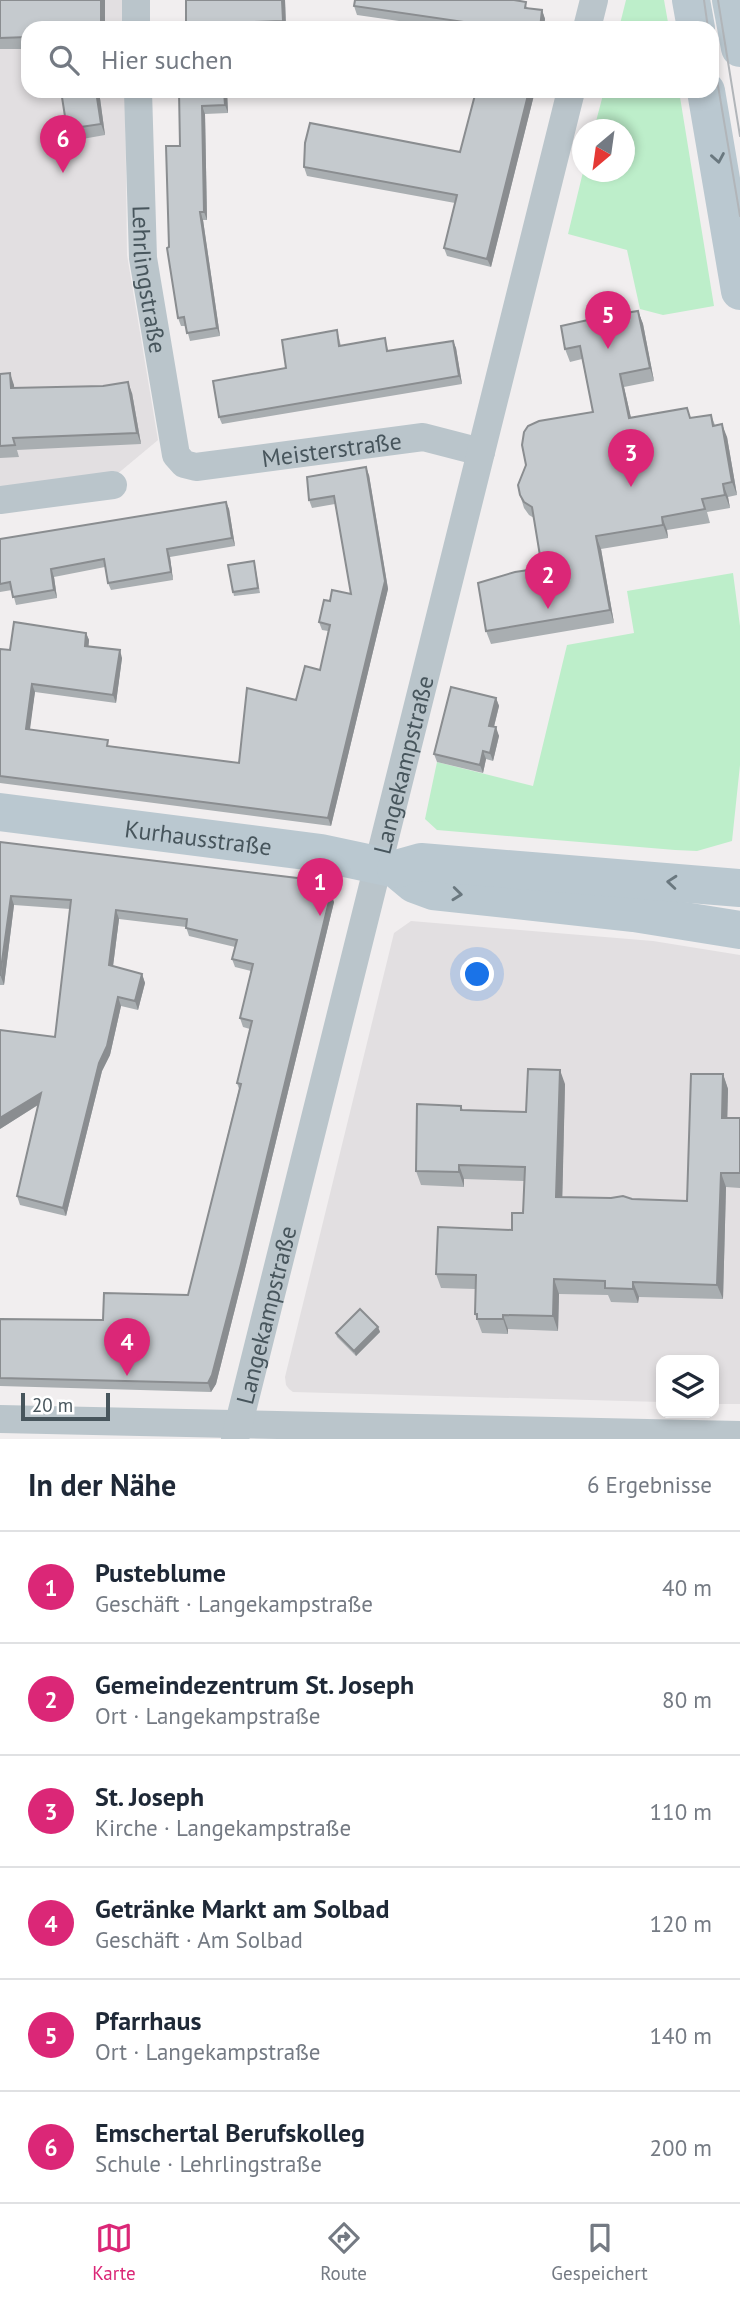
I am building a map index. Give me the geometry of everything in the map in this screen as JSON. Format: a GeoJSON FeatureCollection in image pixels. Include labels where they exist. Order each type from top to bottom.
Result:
{"type":"FeatureCollection","features":[{"type":"Feature","properties":{"kind":"street"},"geometry":{"type":"LineString","coordinates":[[136,0],[136,21]]}},
{"type":"Feature","properties":{"kind":"street"},"geometry":{"type":"LineString","coordinates":[[589,21],[594,0]]}},
{"type":"Feature","properties":{"kind":"street"},"geometry":{"type":"LineString","coordinates":[[691,0],[695,21]]}},
{"type":"Feature","properties":{"kind":"street"},"geometry":{"type":"LineString","coordinates":[[732,0],[740,48]]}},
{"type":"Feature","properties":{"kind":"street","name":"Lehrlingstraße"},"geometry":{"type":"LineString","coordinates":[[138,98],[143,258],[176,455],[184,464]]}},
{"type":"Feature","properties":{"kind":"street","name":"Langekampstraße"},"geometry":{"type":"LineString","coordinates":[[237,1432],[387,867],[481,452],[569,98]]}},
{"type":"Feature","properties":{"kind":"street"},"geometry":{"type":"LineString","coordinates":[[707,98],[740,291]]}},
{"type":"Feature","properties":{"kind":"street","name":"Meisterstraße"},"geometry":{"type":"LineString","coordinates":[[184,464],[196,467],[423,437],[481,452]]}},
{"type":"Feature","properties":{"kind":"street"},"geometry":{"type":"LineString","coordinates":[[0,499],[113,485]]}},
{"type":"Feature","properties":{"kind":"street","name":"Kurhausstraße"},"geometry":{"type":"LineString","coordinates":[[0,812],[321,853],[387,867],[414,884],[433,891],[634,913],[740,930]]}},
{"type":"Feature","properties":{"kind":"street","name":"Kurhausstraße"},"geometry":{"type":"LineString","coordinates":[[387,867],[421,862],[740,888]]}},
{"type":"Feature","properties":{"kind":"street"},"geometry":{"type":"LineString","coordinates":[[0,1419],[237,1432],[740,1435]]}},
{"type":"Feature","properties":{"kind":"shaded area"},"geometry":{"type":"Polygon","coordinates":[[[0,0],[124,0],[124,21],[21,21],[21,98],[125,98],[127,255],[158,440],[110,480],[0,492],[0,0]]]}},
{"type":"Feature","properties":{"kind":"shaded area"},"geometry":{"type":"Polygon","coordinates":[[[411,921],[653,941],[740,955],[740,1404],[719,1404],[719,1355],[656,1355],[656,1402],[293,1392],[286,1385],[285,1377],[394,933],[411,921]]]}},
{"type":"Feature","properties":{"kind":"green space"},"geometry":{"type":"Polygon","coordinates":[[[626,0],[664,0],[668,21],[621,21],[626,0]]]}},
{"type":"Feature","properties":{"kind":"green space"},"geometry":{"type":"Polygon","coordinates":[[[602,98],[680,98],[714,306],[663,315],[640,309],[627,250],[568,234],[581,182],[635,182],[635,119],[597,119],[602,98]]]}},
{"type":"Feature","properties":{"kind":"green space"},"geometry":{"type":"Polygon","coordinates":[[[733,573],[740,626],[740,765],[732,841],[697,851],[675,850],[437,830],[425,819],[437,762],[533,786],[567,645],[634,633],[627,591],[733,573]]]}},
{"type":"Feature","properties":{"kind":"building"},"geometry":{"type":"Polygon","coordinates":[[[0,0],[101,0],[101,21],[21,21],[21,37],[0,38],[0,0]]]}},
{"type":"Feature","properties":{"kind":"building"},"geometry":{"type":"Polygon","coordinates":[[[186,0],[282,0],[283,21],[186,21],[186,0]]]}},
{"type":"Feature","properties":{"kind":"building"},"geometry":{"type":"Polygon","coordinates":[[[355,0],[514,0],[526,2],[525,8],[542,10],[541,21],[457,21],[354,6],[355,0]]]}},
{"type":"Feature","properties":{"kind":"building"},"geometry":{"type":"Polygon","coordinates":[[[62,98],[97,98],[101,124],[67,129],[62,98]]]}},
{"type":"Feature","properties":{"kind":"building"},"geometry":{"type":"Polygon","coordinates":[[[179,98],[224,98],[225,105],[202,106],[204,212],[200,212],[217,328],[187,333],[184,317],[178,318],[167,248],[166,146],[180,146],[179,98]]]}},
{"type":"Feature","properties":{"kind":"building"},"geometry":{"type":"Polygon","coordinates":[[[474,98],[527,98],[487,259],[444,248],[457,195],[304,167],[305,143],[310,123],[460,152],[474,98]]]}},
{"type":"Feature","properties":{"kind":"building"},"geometry":{"type":"Polygon","coordinates":[[[618,309],[619,314],[638,311],[650,368],[620,374],[629,418],[687,408],[690,418],[711,415],[713,426],[722,424],[732,482],[723,484],[725,495],[702,499],[705,509],[662,517],[663,525],[596,536],[610,610],[486,631],[478,583],[515,572],[542,568],[532,507],[524,502],[518,485],[526,465],[522,445],[524,432],[528,426],[539,421],[593,412],[580,346],[565,349],[561,326],[588,320],[587,315],[618,309]]]}},
{"type":"Feature","properties":{"kind":"building"},"geometry":{"type":"Polygon","coordinates":[[[337,330],[339,346],[385,338],[387,351],[453,341],[459,376],[219,417],[213,381],[286,368],[282,340],[337,330]]]}},
{"type":"Feature","properties":{"kind":"building"},"geometry":{"type":"Polygon","coordinates":[[[10,373],[11,388],[103,386],[128,382],[137,433],[13,438],[15,445],[0,446],[0,374],[10,373]]]}},
{"type":"Feature","properties":{"kind":"building"},"geometry":{"type":"Polygon","coordinates":[[[366,467],[385,581],[328,818],[0,776],[0,649],[10,650],[14,622],[86,633],[85,646],[120,650],[113,695],[32,684],[26,729],[108,740],[107,746],[239,763],[247,688],[296,700],[305,666],[320,670],[330,625],[319,622],[324,600],[330,601],[332,590],[351,594],[334,496],[309,500],[307,477],[366,467]]]}},
{"type":"Feature","properties":{"kind":"building"},"geometry":{"type":"Polygon","coordinates":[[[226,502],[232,538],[167,549],[171,572],[108,583],[104,559],[51,569],[54,590],[13,597],[10,582],[0,584],[0,539],[226,502]]]}},
{"type":"Feature","properties":{"kind":"building"},"geometry":{"type":"Polygon","coordinates":[[[254,561],[258,588],[233,592],[228,565],[254,561]]]}},
{"type":"Feature","properties":{"kind":"building"},"geometry":{"type":"Polygon","coordinates":[[[451,687],[496,698],[489,726],[496,727],[490,753],[483,751],[480,765],[434,754],[451,687]]]}},
{"type":"Feature","properties":{"kind":"building"},"geometry":{"type":"Polygon","coordinates":[[[0,842],[322,881],[331,893],[241,1264],[208,1383],[0,1378],[0,1319],[103,1320],[104,1293],[188,1295],[241,1084],[237,1083],[252,1021],[240,1018],[253,964],[232,959],[237,940],[186,928],[187,919],[116,910],[109,965],[142,974],[135,1001],[118,997],[63,1208],[17,1196],[41,1093],[0,1118],[0,1030],[55,1037],[71,900],[11,896],[0,976],[0,842]]]}},
{"type":"Feature","properties":{"kind":"building"},"geometry":{"type":"Polygon","coordinates":[[[528,1069],[560,1070],[556,1197],[623,1196],[632,1199],[687,1201],[691,1074],[723,1074],[722,1118],[740,1118],[740,1173],[721,1173],[717,1285],[633,1282],[633,1289],[605,1288],[605,1281],[554,1279],[553,1316],[503,1315],[503,1319],[477,1319],[476,1275],[436,1274],[438,1227],[512,1230],[512,1213],[523,1213],[525,1167],[459,1165],[459,1172],[416,1171],[417,1104],[461,1106],[461,1110],[526,1112],[528,1069]]]}},
{"type":"Feature","properties":{"kind":"building"},"geometry":{"type":"Polygon","coordinates":[[[360,1309],[378,1327],[354,1351],[336,1333],[360,1309]]]}},
{"type":"Feature","properties":{"kind":"tram line"},"geometry":{"type":"LineString","coordinates":[[704,0],[707,21]]}},
{"type":"Feature","properties":{"kind":"tram line"},"geometry":{"type":"LineString","coordinates":[[718,0],[740,136]]}},
{"type":"Feature","properties":{"kind":"tram line"},"geometry":{"type":"LineString","coordinates":[[719,92],[740,216]]}},
{"type":"Feature","properties":{"kind":"place","name":"Emschertal Berufskolleg"},"geometry":{"type":"Point","coordinates":[63,173]}},
{"type":"Feature","properties":{"kind":"place","name":"Pfarrhaus"},"geometry":{"type":"Point","coordinates":[608,349]}},
{"type":"Feature","properties":{"kind":"place","name":"St. Joseph"},"geometry":{"type":"Point","coordinates":[631,487]}},
{"type":"Feature","properties":{"kind":"place","name":"Gemeindezentrum St. Joseph"},"geometry":{"type":"Point","coordinates":[548,609]}},
{"type":"Feature","properties":{"kind":"place","name":"Pusteblume"},"geometry":{"type":"Point","coordinates":[320,916]}},
{"type":"Feature","properties":{"kind":"place","name":"Getränke Markt am Solbad"},"geometry":{"type":"Point","coordinates":[127,1376]}}]}
